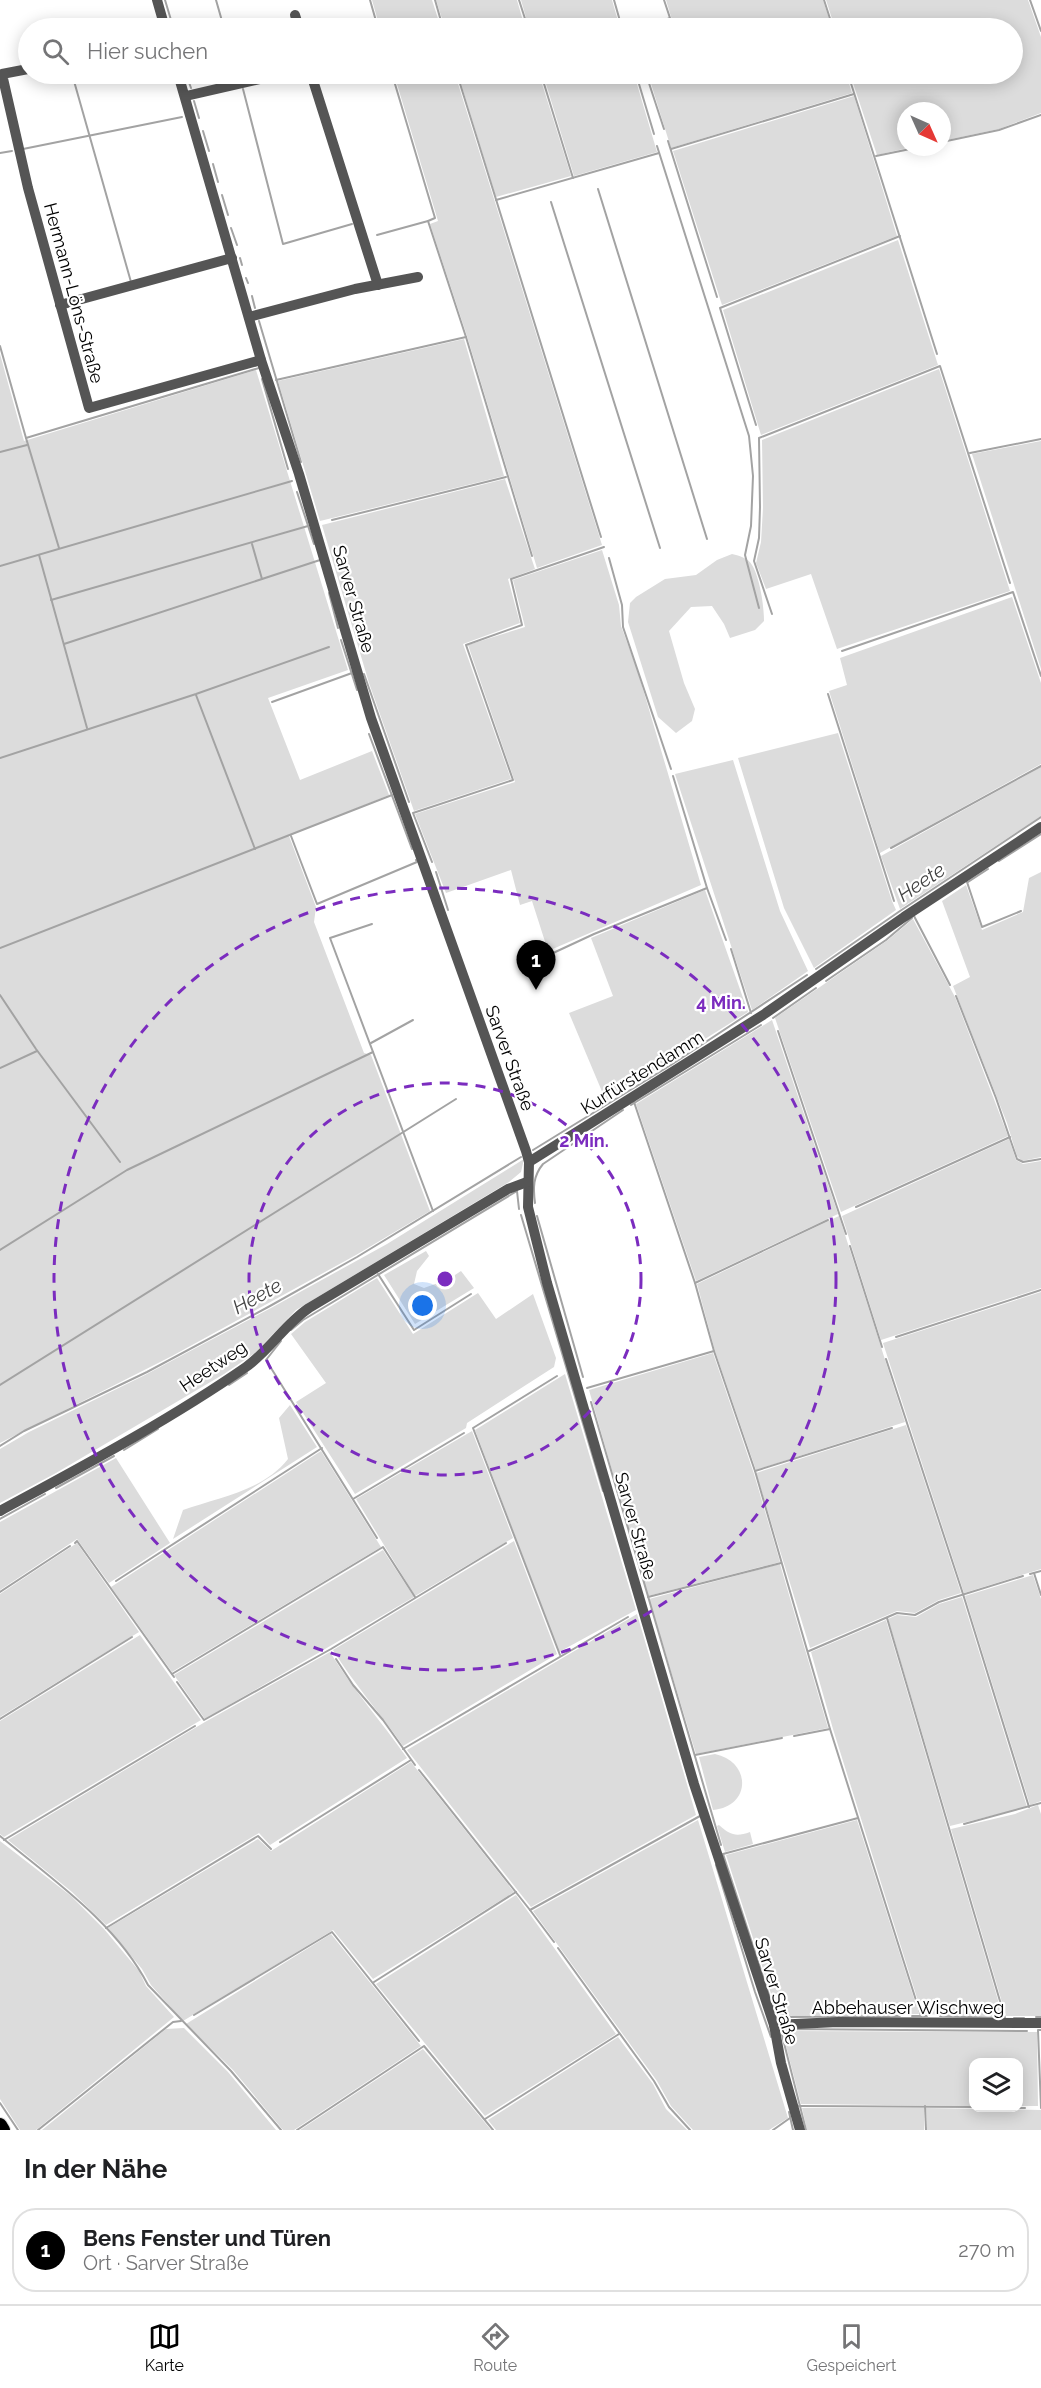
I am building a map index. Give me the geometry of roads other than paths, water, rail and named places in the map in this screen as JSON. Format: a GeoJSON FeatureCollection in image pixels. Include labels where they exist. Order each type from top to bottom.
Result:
{"type":"FeatureCollection","features":[{"type":"Feature","properties":{"kind":"main road"},"geometry":{"type":"LineString","coordinates":[[0,2125],[3,2130]]}},
{"type":"Feature","properties":{"kind":"street"},"geometry":{"type":"LineString","coordinates":[[157,0],[162,18]]}},
{"type":"Feature","properties":{"kind":"street","name":"Hermann-Löns-Straße"},"geometry":{"type":"LineString","coordinates":[[18,71],[2,74],[28,188],[89,408],[261,360]]}},
{"type":"Feature","properties":{"kind":"street","name":"Sarver Straße"},"geometry":{"type":"LineString","coordinates":[[182,84],[261,360],[299,474],[371,718],[528,1162],[528,1207],[548,1283],[716,1854],[774,2025],[781,2063],[800,2130]]}},
{"type":"Feature","properties":{"kind":"street"},"geometry":{"type":"LineString","coordinates":[[186,96],[238,84]]}},
{"type":"Feature","properties":{"kind":"street"},"geometry":{"type":"LineString","coordinates":[[314,84],[378,285]]}},
{"type":"Feature","properties":{"kind":"street"},"geometry":{"type":"LineString","coordinates":[[60,305],[232,258]]}},
{"type":"Feature","properties":{"kind":"street"},"geometry":{"type":"LineString","coordinates":[[249,317],[355,289],[418,277]]}},
{"type":"Feature","properties":{"kind":"street","name":"Kurfürstendamm"},"geometry":{"type":"LineString","coordinates":[[528,1162],[764,1015],[904,917],[1041,827]]}},
{"type":"Feature","properties":{"kind":"street","name":"Heetweg"},"geometry":{"type":"LineString","coordinates":[[0,1511],[116,1447],[230,1377],[257,1358],[294,1318],[309,1308],[508,1188],[527,1182]]}},
{"type":"Feature","properties":{"kind":"street","name":"Abbehauser Wischweg"},"geometry":{"type":"LineString","coordinates":[[774,2025],[861,2022],[1041,2023]]}},
{"type":"Feature","properties":{"kind":"waterway"},"geometry":{"type":"LineString","coordinates":[[165,0],[170,18]]}},
{"type":"Feature","properties":{"kind":"waterway"},"geometry":{"type":"LineString","coordinates":[[216,0],[221,18]]}},
{"type":"Feature","properties":{"kind":"waterway"},"geometry":{"type":"LineString","coordinates":[[370,0],[375,18]]}},
{"type":"Feature","properties":{"kind":"waterway"},"geometry":{"type":"LineString","coordinates":[[435,0],[440,18]]}},
{"type":"Feature","properties":{"kind":"waterway"},"geometry":{"type":"LineString","coordinates":[[519,0],[525,18]]}},
{"type":"Feature","properties":{"kind":"waterway"},"geometry":{"type":"LineString","coordinates":[[614,0],[619,18]]}},
{"type":"Feature","properties":{"kind":"waterway"},"geometry":{"type":"LineString","coordinates":[[664,0],[670,18]]}},
{"type":"Feature","properties":{"kind":"waterway"},"geometry":{"type":"LineString","coordinates":[[824,0],[830,18]]}},
{"type":"Feature","properties":{"kind":"waterway"},"geometry":{"type":"LineString","coordinates":[[1030,0],[1041,31]]}},
{"type":"Feature","properties":{"kind":"waterway"},"geometry":{"type":"LineString","coordinates":[[75,84],[131,282]]}},
{"type":"Feature","properties":{"kind":"waterway"},"geometry":{"type":"LineString","coordinates":[[190,84],[191,88]]}},
{"type":"Feature","properties":{"kind":"waterway"},"geometry":{"type":"LineString","coordinates":[[395,84],[435,218],[428,221],[466,337],[532,556]]}},
{"type":"Feature","properties":{"kind":"waterway"},"geometry":{"type":"LineString","coordinates":[[460,84],[601,537]]}},
{"type":"Feature","properties":{"kind":"waterway"},"geometry":{"type":"LineString","coordinates":[[544,84],[573,178]]}},
{"type":"Feature","properties":{"kind":"waterway"},"geometry":{"type":"LineString","coordinates":[[639,84],[654,134]]}},
{"type":"Feature","properties":{"kind":"waterway"},"geometry":{"type":"LineString","coordinates":[[649,84],[664,129]]}},
{"type":"Feature","properties":{"kind":"waterway"},"geometry":{"type":"LineString","coordinates":[[851,84],[937,354]]}},
{"type":"Feature","properties":{"kind":"waterway"},"geometry":{"type":"LineString","coordinates":[[243,89],[283,244],[352,224]]}},
{"type":"Feature","properties":{"kind":"waterway"},"geometry":{"type":"LineString","coordinates":[[671,149],[854,94]]}},
{"type":"Feature","properties":{"kind":"waterway"},"geometry":{"type":"LineString","coordinates":[[194,101],[199,118]]}},
{"type":"Feature","properties":{"kind":"waterway"},"geometry":{"type":"LineString","coordinates":[[951,140],[999,130],[1041,115]]}},
{"type":"Feature","properties":{"kind":"waterway"},"geometry":{"type":"LineString","coordinates":[[23,149],[182,117]]}},
{"type":"Feature","properties":{"kind":"waterway"},"geometry":{"type":"LineString","coordinates":[[203,131],[209,151]]}},
{"type":"Feature","properties":{"kind":"waterway"},"geometry":{"type":"LineString","coordinates":[[668,141],[717,297]]}},
{"type":"Feature","properties":{"kind":"waterway"},"geometry":{"type":"LineString","coordinates":[[657,146],[749,436],[753,476],[751,526],[745,555],[759,608]]}},
{"type":"Feature","properties":{"kind":"waterway"},"geometry":{"type":"LineString","coordinates":[[0,153],[12,151]]}},
{"type":"Feature","properties":{"kind":"waterway"},"geometry":{"type":"LineString","coordinates":[[876,156],[897,152]]}},
{"type":"Feature","properties":{"kind":"waterway"},"geometry":{"type":"LineString","coordinates":[[496,200],[659,153]]}},
{"type":"Feature","properties":{"kind":"waterway"},"geometry":{"type":"LineString","coordinates":[[213,164],[218,182]]}},
{"type":"Feature","properties":{"kind":"waterway"},"geometry":{"type":"LineString","coordinates":[[598,189],[707,539]]}},
{"type":"Feature","properties":{"kind":"waterway"},"geometry":{"type":"LineString","coordinates":[[222,195],[228,215]]}},
{"type":"Feature","properties":{"kind":"waterway"},"geometry":{"type":"LineString","coordinates":[[551,202],[660,548]]}},
{"type":"Feature","properties":{"kind":"waterway"},"geometry":{"type":"LineString","coordinates":[[377,235],[428,221]]}},
{"type":"Feature","properties":{"kind":"waterway"},"geometry":{"type":"LineString","coordinates":[[231,228],[237,245]]}},
{"type":"Feature","properties":{"kind":"waterway"},"geometry":{"type":"LineString","coordinates":[[756,425],[720,308],[900,236]]}},
{"type":"Feature","properties":{"kind":"waterway"},"geometry":{"type":"LineString","coordinates":[[240,258],[242,265]]}},
{"type":"Feature","properties":{"kind":"waterway"},"geometry":{"type":"LineString","coordinates":[[246,278],[248,283]]}},
{"type":"Feature","properties":{"kind":"waterway"},"geometry":{"type":"LineString","coordinates":[[252,296],[255,308]]}},
{"type":"Feature","properties":{"kind":"waterway"},"geometry":{"type":"LineString","coordinates":[[259,321],[301,462]]}},
{"type":"Feature","properties":{"kind":"waterway"},"geometry":{"type":"LineString","coordinates":[[276,380],[466,337]]}},
{"type":"Feature","properties":{"kind":"waterway"},"geometry":{"type":"LineString","coordinates":[[0,346],[26,438]]}},
{"type":"Feature","properties":{"kind":"waterway"},"geometry":{"type":"LineString","coordinates":[[772,614],[754,561],[759,538],[759,438],[940,366],[1010,583]]}},
{"type":"Feature","properties":{"kind":"waterway"},"geometry":{"type":"LineString","coordinates":[[59,548],[26,438],[259,368]]}},
{"type":"Feature","properties":{"kind":"waterway"},"geometry":{"type":"LineString","coordinates":[[262,379],[288,469]]}},
{"type":"Feature","properties":{"kind":"waterway"},"geometry":{"type":"LineString","coordinates":[[970,453],[1041,439]]}},
{"type":"Feature","properties":{"kind":"waterway"},"geometry":{"type":"LineString","coordinates":[[0,452],[27,445]]}},
{"type":"Feature","properties":{"kind":"waterway"},"geometry":{"type":"LineString","coordinates":[[332,520],[506,477]]}},
{"type":"Feature","properties":{"kind":"waterway"},"geometry":{"type":"LineString","coordinates":[[0,566],[292,481]]}},
{"type":"Feature","properties":{"kind":"waterway"},"geometry":{"type":"LineString","coordinates":[[297,492],[314,544]]}},
{"type":"Feature","properties":{"kind":"waterway"},"geometry":{"type":"LineString","coordinates":[[51,600],[308,526]]}},
{"type":"Feature","properties":{"kind":"waterway"},"geometry":{"type":"LineString","coordinates":[[252,544],[262,579]]}},
{"type":"Feature","properties":{"kind":"waterway"},"geometry":{"type":"LineString","coordinates":[[432,862],[413,813],[513,780],[466,645],[522,625],[511,579],[604,547]]}},
{"type":"Feature","properties":{"kind":"waterway"},"geometry":{"type":"LineString","coordinates":[[39,555],[87,728]]}},
{"type":"Feature","properties":{"kind":"waterway"},"geometry":{"type":"LineString","coordinates":[[609,558],[622,605],[623,627],[671,769]]}},
{"type":"Feature","properties":{"kind":"waterway"},"geometry":{"type":"LineString","coordinates":[[64,644],[320,560]]}},
{"type":"Feature","properties":{"kind":"waterway"},"geometry":{"type":"LineString","coordinates":[[842,651],[1013,592],[1041,676]]}},
{"type":"Feature","properties":{"kind":"waterway"},"geometry":{"type":"LineString","coordinates":[[329,593],[338,628]]}},
{"type":"Feature","properties":{"kind":"waterway"},"geometry":{"type":"LineString","coordinates":[[341,640],[357,690]]}},
{"type":"Feature","properties":{"kind":"waterway"},"geometry":{"type":"LineString","coordinates":[[0,758],[196,694],[329,647]]}},
{"type":"Feature","properties":{"kind":"waterway"},"geometry":{"type":"LineString","coordinates":[[272,702],[352,673]]}},
{"type":"Feature","properties":{"kind":"waterway"},"geometry":{"type":"LineString","coordinates":[[364,674],[409,802]]}},
{"type":"Feature","properties":{"kind":"waterway"},"geometry":{"type":"LineString","coordinates":[[828,694],[894,901]]}},
{"type":"Feature","properties":{"kind":"waterway"},"geometry":{"type":"LineString","coordinates":[[196,695],[255,849]]}},
{"type":"Feature","properties":{"kind":"waterway"},"geometry":{"type":"LineString","coordinates":[[369,734],[412,849]]}},
{"type":"Feature","properties":{"kind":"waterway"},"geometry":{"type":"LineString","coordinates":[[891,848],[1041,766]]}},
{"type":"Feature","properties":{"kind":"waterway"},"geometry":{"type":"LineString","coordinates":[[673,776],[707,888],[726,940]]}},
{"type":"Feature","properties":{"kind":"waterway"},"geometry":{"type":"LineString","coordinates":[[0,948],[392,795]]}},
{"type":"Feature","properties":{"kind":"waterway","name":"Heete"},"geometry":{"type":"LineString","coordinates":[[816,969],[1041,817]]}},
{"type":"Feature","properties":{"kind":"waterway"},"geometry":{"type":"LineString","coordinates":[[999,861],[1041,834]]}},
{"type":"Feature","properties":{"kind":"waterway"},"geometry":{"type":"LineString","coordinates":[[291,836],[317,904],[417,862],[416,860]]}},
{"type":"Feature","properties":{"kind":"waterway"},"geometry":{"type":"LineString","coordinates":[[968,882],[988,869]]}},
{"type":"Feature","properties":{"kind":"waterway"},"geometry":{"type":"LineString","coordinates":[[436,872],[448,910]]}},
{"type":"Feature","properties":{"kind":"waterway"},"geometry":{"type":"LineString","coordinates":[[967,882],[982,927],[1021,911]]}},
{"type":"Feature","properties":{"kind":"waterway"},"geometry":{"type":"LineString","coordinates":[[551,954],[707,888]]}},
{"type":"Feature","properties":{"kind":"waterway"},"geometry":{"type":"LineString","coordinates":[[914,916],[950,985]]}},
{"type":"Feature","properties":{"kind":"waterway"},"geometry":{"type":"LineString","coordinates":[[826,981],[886,940],[912,918]]}},
{"type":"Feature","properties":{"kind":"waterway"},"geometry":{"type":"LineString","coordinates":[[372,924],[330,938],[433,1211]]}},
{"type":"Feature","properties":{"kind":"waterway"},"geometry":{"type":"LineString","coordinates":[[731,949],[751,1013]]}},
{"type":"Feature","properties":{"kind":"waterway","name":"Heete"},"geometry":{"type":"LineString","coordinates":[[533,1150],[671,1065],[807,975]]}},
{"type":"Feature","properties":{"kind":"waterway"},"geometry":{"type":"LineString","coordinates":[[773,1018],[816,988]]}},
{"type":"Feature","properties":{"kind":"waterway"},"geometry":{"type":"LineString","coordinates":[[0,995],[36,1049],[120,1162]]}},
{"type":"Feature","properties":{"kind":"waterway"},"geometry":{"type":"LineString","coordinates":[[956,996],[1017,1159],[1023,1162],[1041,1159]]}},
{"type":"Feature","properties":{"kind":"waterway"},"geometry":{"type":"LineString","coordinates":[[371,1043],[413,1020]]}},
{"type":"Feature","properties":{"kind":"waterway"},"geometry":{"type":"LineString","coordinates":[[631,1105],[761,1025]]}},
{"type":"Feature","properties":{"kind":"waterway"},"geometry":{"type":"LineString","coordinates":[[778,1031],[846,1234]]}},
{"type":"Feature","properties":{"kind":"waterway"},"geometry":{"type":"LineString","coordinates":[[0,1068],[37,1051]]}},
{"type":"Feature","properties":{"kind":"waterway"},"geometry":{"type":"LineString","coordinates":[[0,1250],[127,1170],[373,1052]]}},
{"type":"Feature","properties":{"kind":"waterway"},"geometry":{"type":"LineString","coordinates":[[0,1385],[456,1099]]}},
{"type":"Feature","properties":{"kind":"waterway"},"geometry":{"type":"LineString","coordinates":[[634,1102],[755,1471],[830,1729],[921,2016]]}},
{"type":"Feature","properties":{"kind":"waterway"},"geometry":{"type":"LineString","coordinates":[[535,1203],[534,1182],[543,1164],[623,1110]]}},
{"type":"Feature","properties":{"kind":"waterway"},"geometry":{"type":"LineString","coordinates":[[856,1207],[1010,1137]]}},
{"type":"Feature","properties":{"kind":"waterway","name":"Heete"},"geometry":{"type":"LineString","coordinates":[[0,1446],[24,1431],[147,1372],[270,1306],[357,1257],[521,1157]]}},
{"type":"Feature","properties":{"kind":"waterway"},"geometry":{"type":"LineString","coordinates":[[291,1330],[303,1320],[517,1191],[519,1209]]}},
{"type":"Feature","properties":{"kind":"waterway"},"geometry":{"type":"LineString","coordinates":[[521,1215],[603,1491]]}},
{"type":"Feature","properties":{"kind":"waterway"},"geometry":{"type":"LineString","coordinates":[[537,1216],[583,1377]]}},
{"type":"Feature","properties":{"kind":"waterway"},"geometry":{"type":"LineString","coordinates":[[695,1283],[828,1220]]}},
{"type":"Feature","properties":{"kind":"waterway"},"geometry":{"type":"LineString","coordinates":[[850,1246],[882,1347]]}},
{"type":"Feature","properties":{"kind":"waterway"},"geometry":{"type":"LineString","coordinates":[[378,1274],[414,1330],[471,1294]]}},
{"type":"Feature","properties":{"kind":"waterway"},"geometry":{"type":"LineString","coordinates":[[896,1337],[1041,1290]]}},
{"type":"Feature","properties":{"kind":"waterway"},"geometry":{"type":"LineString","coordinates":[[281,1341],[266,1360],[377,1538]]}},
{"type":"Feature","properties":{"kind":"waterway"},"geometry":{"type":"LineString","coordinates":[[587,1388],[714,1351]]}},
{"type":"Feature","properties":{"kind":"waterway"},"geometry":{"type":"LineString","coordinates":[[886,1359],[963,1594],[1029,1807]]}},
{"type":"Feature","properties":{"kind":"waterway"},"geometry":{"type":"LineString","coordinates":[[229,1385],[247,1373]]}},
{"type":"Feature","properties":{"kind":"waterway"},"geometry":{"type":"LineString","coordinates":[[557,1376],[473,1428],[560,1655]]}},
{"type":"Feature","properties":{"kind":"waterway"},"geometry":{"type":"LineString","coordinates":[[591,1402],[721,1845]]}},
{"type":"Feature","properties":{"kind":"waterway"},"geometry":{"type":"LineString","coordinates":[[755,1471],[892,1428]]}},
{"type":"Feature","properties":{"kind":"waterway"},"geometry":{"type":"LineString","coordinates":[[124,1450],[158,1429]]}},
{"type":"Feature","properties":{"kind":"waterway"},"geometry":{"type":"LineString","coordinates":[[353,1499],[464,1433]]}},
{"type":"Feature","properties":{"kind":"waterway"},"geometry":{"type":"LineString","coordinates":[[116,1581],[322,1448]]}},
{"type":"Feature","properties":{"kind":"waterway"},"geometry":{"type":"LineString","coordinates":[[56,1488],[114,1456]]}},
{"type":"Feature","properties":{"kind":"waterway"},"geometry":{"type":"LineString","coordinates":[[0,1519],[45,1494]]}},
{"type":"Feature","properties":{"kind":"waterway"},"geometry":{"type":"LineString","coordinates":[[75,1543],[77,1541],[174,1677]]}},
{"type":"Feature","properties":{"kind":"waterway"},"geometry":{"type":"LineString","coordinates":[[177,1682],[204,1720],[331,1649],[506,1543]]}},
{"type":"Feature","properties":{"kind":"waterway"},"geometry":{"type":"LineString","coordinates":[[0,1592],[70,1546]]}},
{"type":"Feature","properties":{"kind":"waterway"},"geometry":{"type":"LineString","coordinates":[[172,1674],[383,1547],[415,1597]]}},
{"type":"Feature","properties":{"kind":"waterway"},"geometry":{"type":"LineString","coordinates":[[648,1597],[781,1563]]}},
{"type":"Feature","properties":{"kind":"waterway"},"geometry":{"type":"LineString","coordinates":[[1030,1574],[1041,1571]]}},
{"type":"Feature","properties":{"kind":"waterway"},"geometry":{"type":"LineString","coordinates":[[1034,1573],[1041,1595]]}},
{"type":"Feature","properties":{"kind":"waterway"},"geometry":{"type":"LineString","coordinates":[[809,1651],[897,1613],[915,1615],[939,1602],[1023,1576]]}},
{"type":"Feature","properties":{"kind":"waterway"},"geometry":{"type":"LineString","coordinates":[[403,1749],[628,1617]]}},
{"type":"Feature","properties":{"kind":"waterway"},"geometry":{"type":"LineString","coordinates":[[887,1618],[1005,2018]]}},
{"type":"Feature","properties":{"kind":"waterway"},"geometry":{"type":"LineString","coordinates":[[0,1719],[132,1637]]}},
{"type":"Feature","properties":{"kind":"waterway"},"geometry":{"type":"LineString","coordinates":[[336,1659],[353,1685],[383,1720],[415,1765]]}},
{"type":"Feature","properties":{"kind":"waterway"},"geometry":{"type":"LineString","coordinates":[[4,1840],[195,1726]]}},
{"type":"Feature","properties":{"kind":"waterway"},"geometry":{"type":"LineString","coordinates":[[794,1736],[830,1729]]}},
{"type":"Feature","properties":{"kind":"waterway"},"geometry":{"type":"LineString","coordinates":[[695,1755],[782,1738]]}},
{"type":"Feature","properties":{"kind":"waterway"},"geometry":{"type":"LineString","coordinates":[[280,1842],[411,1760]]}},
{"type":"Feature","properties":{"kind":"waterway"},"geometry":{"type":"LineString","coordinates":[[419,1770],[554,1942]]}},
{"type":"Feature","properties":{"kind":"waterway"},"geometry":{"type":"LineString","coordinates":[[964,1824],[1041,1803]]}},
{"type":"Feature","properties":{"kind":"waterway"},"geometry":{"type":"LineString","coordinates":[[530,1910],[700,1816]]}},
{"type":"Feature","properties":{"kind":"waterway"},"geometry":{"type":"LineString","coordinates":[[771,2001],[723,1854],[858,1818]]}},
{"type":"Feature","properties":{"kind":"waterway"},"geometry":{"type":"LineString","coordinates":[[0,1836],[62,1886],[101,1922],[135,1963],[148,1985],[231,2071],[281,2130]]}},
{"type":"Feature","properties":{"kind":"waterway"},"geometry":{"type":"LineString","coordinates":[[106,1928],[258,1836],[271,1849]]}},
{"type":"Feature","properties":{"kind":"waterway"},"geometry":{"type":"LineString","coordinates":[[716,1865],[771,2037]]}},
{"type":"Feature","properties":{"kind":"waterway"},"geometry":{"type":"LineString","coordinates":[[374,1982],[516,1892]]}},
{"type":"Feature","properties":{"kind":"waterway"},"geometry":{"type":"LineString","coordinates":[[194,2015],[332,1932],[419,2041]]}},
{"type":"Feature","properties":{"kind":"waterway"},"geometry":{"type":"LineString","coordinates":[[558,1948],[654,2081],[669,2107],[690,2130]]}},
{"type":"Feature","properties":{"kind":"waterway"},"geometry":{"type":"LineString","coordinates":[[773,2006],[780,2014],[791,2017],[900,2016]]}},
{"type":"Feature","properties":{"kind":"waterway"},"geometry":{"type":"LineString","coordinates":[[912,2016],[927,2016]]}},
{"type":"Feature","properties":{"kind":"waterway"},"geometry":{"type":"LineString","coordinates":[[940,2016],[1000,2018]]}},
{"type":"Feature","properties":{"kind":"waterway"},"geometry":{"type":"LineString","coordinates":[[1036,2017],[1041,2017]]}},
{"type":"Feature","properties":{"kind":"waterway"},"geometry":{"type":"LineString","coordinates":[[1014,2018],[1024,2018]]}},
{"type":"Feature","properties":{"kind":"waterway"},"geometry":{"type":"LineString","coordinates":[[38,2130],[173,2022],[181,2021]]}},
{"type":"Feature","properties":{"kind":"waterway"},"geometry":{"type":"LineString","coordinates":[[806,2130],[782,2035],[789,2029],[1027,2031]]}},
{"type":"Feature","properties":{"kind":"waterway"},"geometry":{"type":"LineString","coordinates":[[1041,2030],[1038,2030],[1041,2108]]}},
{"type":"Feature","properties":{"kind":"waterway"},"geometry":{"type":"LineString","coordinates":[[485,2119],[619,2034]]}},
{"type":"Feature","properties":{"kind":"waterway"},"geometry":{"type":"LineString","coordinates":[[297,2130],[424,2046],[493,2130]]}},
{"type":"Feature","properties":{"kind":"waterway"},"geometry":{"type":"LineString","coordinates":[[0,2103],[18,2130]]}},
{"type":"Feature","properties":{"kind":"waterway"},"geometry":{"type":"LineString","coordinates":[[799,2106],[969,2107]]}},
{"type":"Feature","properties":{"kind":"waterway"},"geometry":{"type":"LineString","coordinates":[[925,2106],[926,2130]]}},
{"type":"Feature","properties":{"kind":"waterway"},"geometry":{"type":"LineString","coordinates":[[789,2112],[793,2130]]}},
{"type":"Feature","properties":{"kind":"waterway"},"geometry":{"type":"LineString","coordinates":[[773,2130],[790,2118]]}},
{"type":"Feature","properties":{"kind":"place","name":"Bens Fenster und Türen"},"geometry":{"type":"Point","coordinates":[536,990]}}]}
